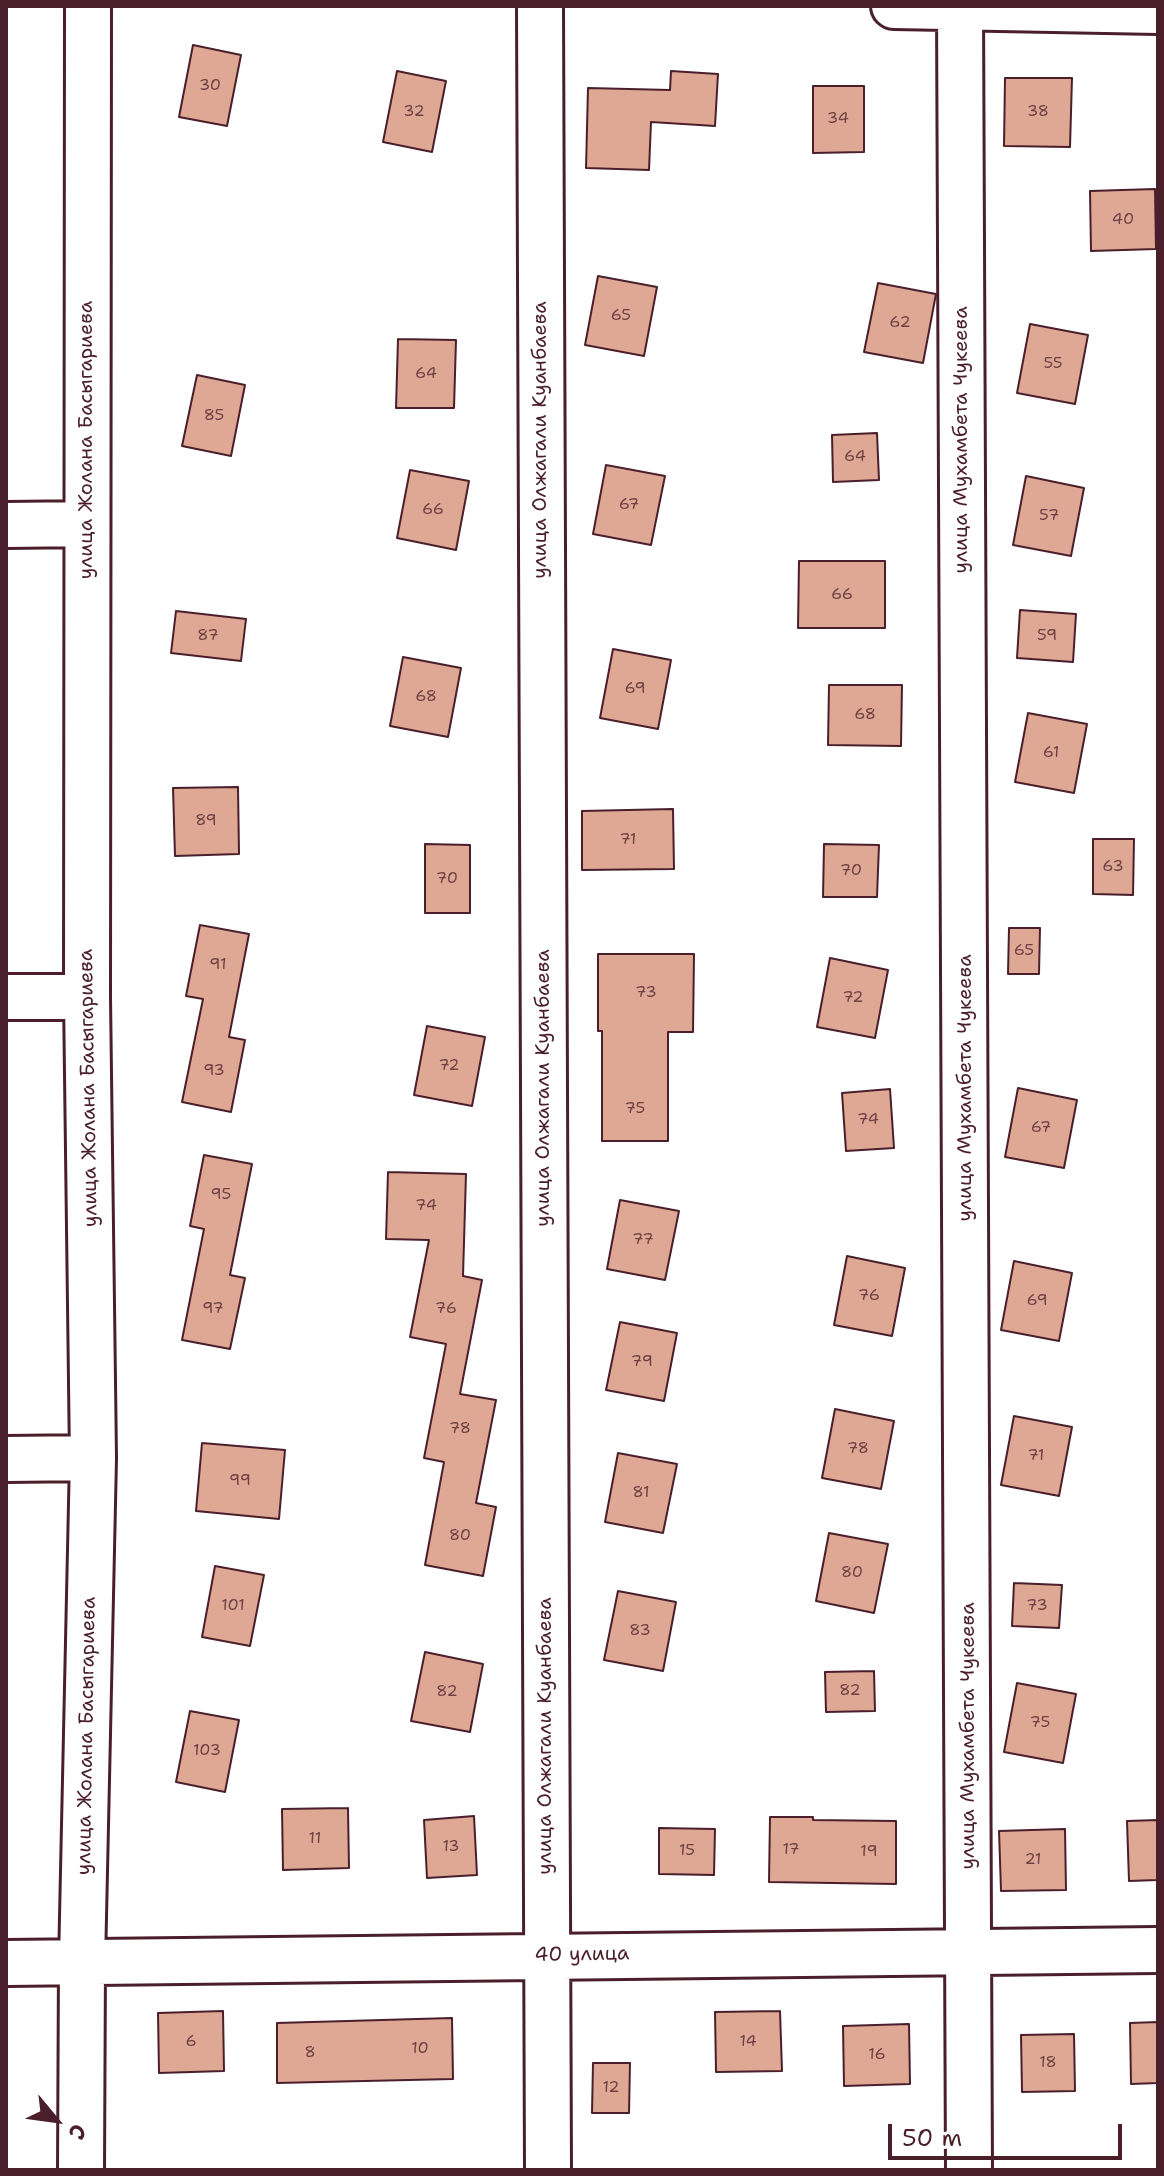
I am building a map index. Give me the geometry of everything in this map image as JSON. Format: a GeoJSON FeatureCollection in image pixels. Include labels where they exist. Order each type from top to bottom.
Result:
{"type":"FeatureCollection","features":[{"type":"Feature","properties":{"kind":"street","name":"улица Жолана Басыгариева"},"geometry":{"type":"LineString","coordinates":[[81,2170],[82,1963],[93,1458],[87,997],[88,6]]}},
{"type":"Feature","properties":{"kind":"street","name":"улица Олжагали Куанбаева"},"geometry":{"type":"LineString","coordinates":[[540,6],[548,2170]]}},
{"type":"Feature","properties":{"kind":"street"},"geometry":{"type":"LineString","coordinates":[[894,6],[1158,11]]}},
{"type":"Feature","properties":{"kind":"street","name":"улица Мухамбета Чукеева"},"geometry":{"type":"LineString","coordinates":[[960,7],[969,2170]]}},
{"type":"Feature","properties":{"kind":"street"},"geometry":{"type":"LineString","coordinates":[[6,525],[87,524]]}},
{"type":"Feature","properties":{"kind":"street"},"geometry":{"type":"LineString","coordinates":[[6,997],[87,997]]}},
{"type":"Feature","properties":{"kind":"street"},"geometry":{"type":"LineString","coordinates":[[6,1459],[93,1458]]}},
{"type":"Feature","properties":{"kind":"street","name":"40 улица"},"geometry":{"type":"LineString","coordinates":[[6,1963],[1158,1950]]}},
{"type":"Feature","properties":{"kind":"building"},"geometry":{"type":"Polygon","coordinates":[[[193,45],[241,55],[227,126],[179,117],[193,45]]]}},
{"type":"Feature","properties":{"kind":"building"},"geometry":{"type":"Polygon","coordinates":[[[397,71],[446,81],[432,152],[383,142],[397,71]]]}},
{"type":"Feature","properties":{"kind":"building"},"geometry":{"type":"Polygon","coordinates":[[[671,71],[718,74],[715,126],[651,122],[649,170],[586,168],[588,88],[670,90],[671,71]]]}},
{"type":"Feature","properties":{"kind":"building"},"geometry":{"type":"Polygon","coordinates":[[[1005,78],[1072,78],[1070,147],[1004,146],[1005,78]]]}},
{"type":"Feature","properties":{"kind":"building"},"geometry":{"type":"Polygon","coordinates":[[[813,86],[864,86],[864,152],[813,153],[813,86]]]}},
{"type":"Feature","properties":{"kind":"building"},"geometry":{"type":"Polygon","coordinates":[[[1155,189],[1156,249],[1091,251],[1090,191],[1155,189]]]}},
{"type":"Feature","properties":{"kind":"building"},"geometry":{"type":"Polygon","coordinates":[[[598,276],[657,287],[644,356],[585,345],[598,276]]]}},
{"type":"Feature","properties":{"kind":"building"},"geometry":{"type":"Polygon","coordinates":[[[878,283],[936,294],[923,363],[864,352],[878,283]]]}},
{"type":"Feature","properties":{"kind":"building"},"geometry":{"type":"Polygon","coordinates":[[[1030,324],[1088,335],[1075,404],[1017,393],[1030,324]]]}},
{"type":"Feature","properties":{"kind":"building"},"geometry":{"type":"Polygon","coordinates":[[[398,339],[456,340],[454,408],[396,408],[398,339]]]}},
{"type":"Feature","properties":{"kind":"building"},"geometry":{"type":"Polygon","coordinates":[[[197,375],[245,385],[231,456],[182,446],[197,375]]]}},
{"type":"Feature","properties":{"kind":"building"},"geometry":{"type":"Polygon","coordinates":[[[877,433],[879,480],[833,482],[832,435],[877,433]]]}},
{"type":"Feature","properties":{"kind":"building"},"geometry":{"type":"Polygon","coordinates":[[[606,465],[665,476],[651,545],[593,534],[606,465]]]}},
{"type":"Feature","properties":{"kind":"building"},"geometry":{"type":"Polygon","coordinates":[[[410,470],[469,481],[456,550],[397,538],[410,470]]]}},
{"type":"Feature","properties":{"kind":"building"},"geometry":{"type":"Polygon","coordinates":[[[1026,476],[1084,488],[1071,556],[1013,545],[1026,476]]]}},
{"type":"Feature","properties":{"kind":"building"},"geometry":{"type":"Polygon","coordinates":[[[799,561],[885,561],[885,628],[798,628],[799,561]]]}},
{"type":"Feature","properties":{"kind":"building"},"geometry":{"type":"Polygon","coordinates":[[[1020,610],[1076,614],[1073,662],[1017,658],[1020,610]]]}},
{"type":"Feature","properties":{"kind":"building"},"geometry":{"type":"Polygon","coordinates":[[[176,611],[246,619],[241,661],[171,653],[176,611]]]}},
{"type":"Feature","properties":{"kind":"building"},"geometry":{"type":"Polygon","coordinates":[[[613,649],[671,660],[658,729],[600,718],[613,649]]]}},
{"type":"Feature","properties":{"kind":"building"},"geometry":{"type":"Polygon","coordinates":[[[403,657],[461,668],[448,737],[390,726],[403,657]]]}},
{"type":"Feature","properties":{"kind":"building"},"geometry":{"type":"Polygon","coordinates":[[[829,685],[902,685],[901,746],[828,745],[829,685]]]}},
{"type":"Feature","properties":{"kind":"building"},"geometry":{"type":"Polygon","coordinates":[[[1028,713],[1087,724],[1074,793],[1015,782],[1028,713]]]}},
{"type":"Feature","properties":{"kind":"building"},"geometry":{"type":"Polygon","coordinates":[[[238,787],[239,854],[175,856],[173,788],[238,787]]]}},
{"type":"Feature","properties":{"kind":"building"},"geometry":{"type":"Polygon","coordinates":[[[673,809],[674,869],[582,870],[582,811],[673,809]]]}},
{"type":"Feature","properties":{"kind":"building"},"geometry":{"type":"Polygon","coordinates":[[[1093,839],[1134,839],[1133,895],[1093,894],[1093,839]]]}},
{"type":"Feature","properties":{"kind":"building"},"geometry":{"type":"Polygon","coordinates":[[[425,844],[470,845],[470,913],[425,913],[425,844]]]}},
{"type":"Feature","properties":{"kind":"building"},"geometry":{"type":"Polygon","coordinates":[[[824,844],[879,845],[877,897],[823,897],[824,844]]]}},
{"type":"Feature","properties":{"kind":"building"},"geometry":{"type":"Polygon","coordinates":[[[200,925],[249,934],[229,1037],[245,1040],[231,1112],[182,1102],[203,999],[186,996],[200,925]]]}},
{"type":"Feature","properties":{"kind":"building"},"geometry":{"type":"Polygon","coordinates":[[[1009,928],[1040,928],[1039,974],[1008,974],[1009,928]]]}},
{"type":"Feature","properties":{"kind":"building"},"geometry":{"type":"Polygon","coordinates":[[[598,954],[694,954],[693,1032],[668,1032],[668,1141],[602,1141],[598,954]]]}},
{"type":"Feature","properties":{"kind":"building"},"geometry":{"type":"Polygon","coordinates":[[[830,958],[888,970],[875,1038],[817,1027],[830,958]]]}},
{"type":"Feature","properties":{"kind":"building"},"geometry":{"type":"Polygon","coordinates":[[[427,1026],[485,1037],[472,1106],[414,1095],[427,1026]]]}},
{"type":"Feature","properties":{"kind":"building"},"geometry":{"type":"Polygon","coordinates":[[[1018,1088],[1077,1100],[1064,1168],[1005,1157],[1018,1088]]]}},
{"type":"Feature","properties":{"kind":"building"},"geometry":{"type":"Polygon","coordinates":[[[890,1089],[894,1148],[846,1151],[842,1093],[890,1089]]]}},
{"type":"Feature","properties":{"kind":"building"},"geometry":{"type":"Polygon","coordinates":[[[204,1155],[252,1164],[230,1275],[245,1278],[230,1349],[182,1340],[204,1229],[190,1226],[204,1155]]]}},
{"type":"Feature","properties":{"kind":"building"},"geometry":{"type":"Polygon","coordinates":[[[388,1172],[466,1174],[463,1276],[482,1280],[460,1394],[496,1400],[476,1503],[496,1507],[483,1576],[425,1565],[444,1462],[424,1458],[446,1344],[410,1337],[429,1240],[386,1239],[388,1172]]]}},
{"type":"Feature","properties":{"kind":"building"},"geometry":{"type":"Polygon","coordinates":[[[620,1200],[679,1211],[665,1280],[607,1269],[620,1200]]]}},
{"type":"Feature","properties":{"kind":"building"},"geometry":{"type":"Polygon","coordinates":[[[847,1256],[905,1268],[892,1336],[834,1325],[847,1256]]]}},
{"type":"Feature","properties":{"kind":"building"},"geometry":{"type":"Polygon","coordinates":[[[1014,1261],[1072,1273],[1059,1341],[1001,1330],[1014,1261]]]}},
{"type":"Feature","properties":{"kind":"building"},"geometry":{"type":"Polygon","coordinates":[[[620,1322],[677,1333],[664,1401],[606,1390],[620,1322]]]}},
{"type":"Feature","properties":{"kind":"building"},"geometry":{"type":"Polygon","coordinates":[[[835,1409],[894,1421],[881,1489],[822,1478],[835,1409]]]}},
{"type":"Feature","properties":{"kind":"building"},"geometry":{"type":"Polygon","coordinates":[[[1014,1416],[1072,1427],[1059,1496],[1001,1485],[1014,1416]]]}},
{"type":"Feature","properties":{"kind":"building"},"geometry":{"type":"Polygon","coordinates":[[[202,1443],[285,1450],[279,1519],[196,1511],[202,1443]]]}},
{"type":"Feature","properties":{"kind":"building"},"geometry":{"type":"Polygon","coordinates":[[[618,1453],[677,1464],[663,1533],[605,1522],[618,1453]]]}},
{"type":"Feature","properties":{"kind":"building"},"geometry":{"type":"Polygon","coordinates":[[[829,1533],[888,1544],[874,1613],[816,1601],[829,1533]]]}},
{"type":"Feature","properties":{"kind":"building"},"geometry":{"type":"Polygon","coordinates":[[[215,1566],[264,1575],[250,1646],[202,1637],[215,1566]]]}},
{"type":"Feature","properties":{"kind":"building"},"geometry":{"type":"Polygon","coordinates":[[[1014,1583],[1062,1585],[1059,1628],[1012,1626],[1014,1583]]]}},
{"type":"Feature","properties":{"kind":"building"},"geometry":{"type":"Polygon","coordinates":[[[618,1591],[676,1602],[663,1671],[604,1660],[618,1591]]]}},
{"type":"Feature","properties":{"kind":"building"},"geometry":{"type":"Polygon","coordinates":[[[425,1652],[483,1664],[470,1732],[411,1721],[425,1652]]]}},
{"type":"Feature","properties":{"kind":"building"},"geometry":{"type":"Polygon","coordinates":[[[874,1671],[875,1711],[826,1712],[825,1672],[874,1671]]]}},
{"type":"Feature","properties":{"kind":"building"},"geometry":{"type":"Polygon","coordinates":[[[1017,1683],[1076,1694],[1063,1763],[1004,1752],[1017,1683]]]}},
{"type":"Feature","properties":{"kind":"building"},"geometry":{"type":"Polygon","coordinates":[[[190,1711],[239,1720],[225,1792],[176,1782],[190,1711]]]}},
{"type":"Feature","properties":{"kind":"building"},"geometry":{"type":"Polygon","coordinates":[[[348,1808],[349,1868],[283,1870],[282,1809],[348,1808]]]}},
{"type":"Feature","properties":{"kind":"building"},"geometry":{"type":"Polygon","coordinates":[[[474,1816],[477,1875],[427,1878],[424,1820],[474,1816]]]}},
{"type":"Feature","properties":{"kind":"building"},"geometry":{"type":"Polygon","coordinates":[[[770,1817],[896,1821],[896,1884],[769,1882],[770,1817]]]}},
{"type":"Feature","properties":{"kind":"building"},"geometry":{"type":"Polygon","coordinates":[[[1158,1820],[1158,1880],[1129,1881],[1127,1821],[1158,1820]]]}},
{"type":"Feature","properties":{"kind":"building"},"geometry":{"type":"Polygon","coordinates":[[[659,1828],[715,1829],[714,1875],[659,1874],[659,1828]]]}},
{"type":"Feature","properties":{"kind":"building"},"geometry":{"type":"Polygon","coordinates":[[[1065,1829],[1066,1890],[1001,1891],[999,1831],[1065,1829]]]}},
{"type":"Feature","properties":{"kind":"building"},"geometry":{"type":"Polygon","coordinates":[[[223,2011],[224,2071],[159,2073],[158,2013],[223,2011]]]}},
{"type":"Feature","properties":{"kind":"building"},"geometry":{"type":"Polygon","coordinates":[[[780,2011],[782,2071],[716,2072],[715,2012],[780,2011]]]}},
{"type":"Feature","properties":{"kind":"building"},"geometry":{"type":"Polygon","coordinates":[[[452,2018],[453,2079],[277,2083],[277,2023],[452,2018]]]}},
{"type":"Feature","properties":{"kind":"building"},"geometry":{"type":"Polygon","coordinates":[[[1158,2022],[1158,2083],[1131,2084],[1130,2023],[1158,2022]]]}},
{"type":"Feature","properties":{"kind":"building"},"geometry":{"type":"Polygon","coordinates":[[[909,2024],[910,2084],[844,2086],[843,2026],[909,2024]]]}},
{"type":"Feature","properties":{"kind":"building"},"geometry":{"type":"Polygon","coordinates":[[[1074,2034],[1075,2091],[1022,2092],[1021,2035],[1074,2034]]]}},
{"type":"Feature","properties":{"kind":"building"},"geometry":{"type":"Polygon","coordinates":[[[593,2063],[630,2063],[629,2113],[592,2113],[593,2063]]]}}]}
